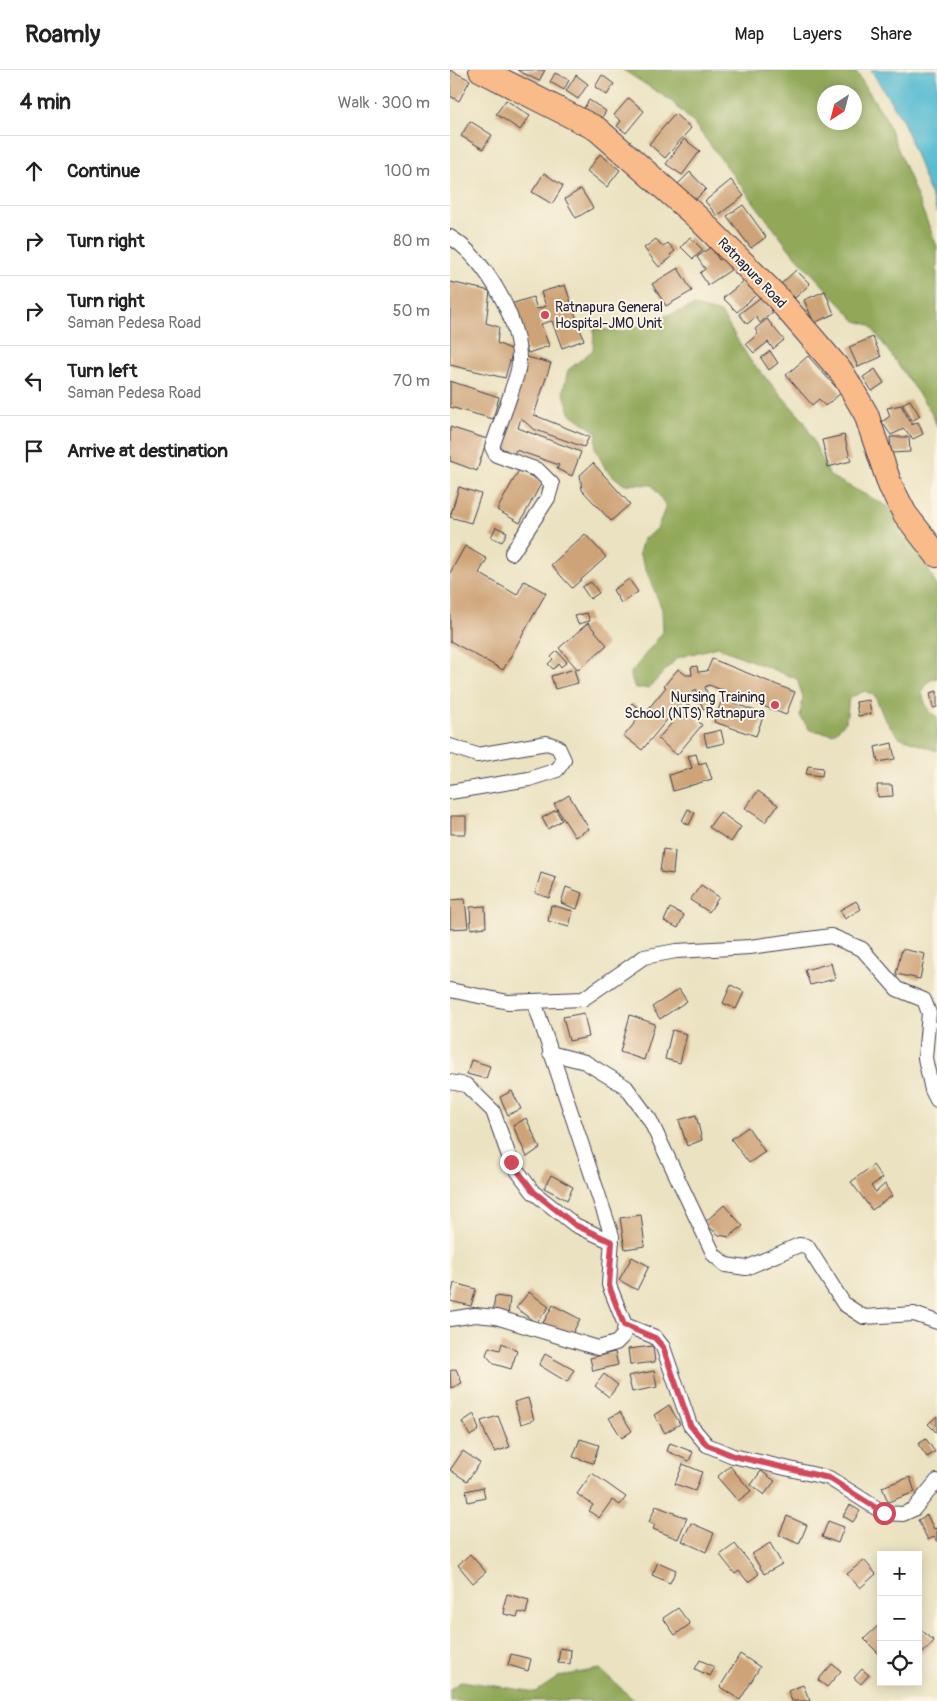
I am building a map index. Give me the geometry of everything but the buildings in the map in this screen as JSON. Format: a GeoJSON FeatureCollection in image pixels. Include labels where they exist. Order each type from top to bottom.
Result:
{"type":"FeatureCollection","features":[{"type":"Feature","properties":{"kind":"highway","name":"Ratnapura Road"},"geometry":{"type":"LineString","coordinates":[[481,70],[597,129],[696,217],[775,296],[843,374],[866,414],[890,485],[905,514],[937,555]]}},
{"type":"Feature","properties":{"kind":"street"},"geometry":{"type":"LineString","coordinates":[[450,237],[468,250],[498,289],[514,327],[520,352],[518,371],[492,447],[496,455],[538,470],[552,484],[548,498],[512,553]]}},
{"type":"Feature","properties":{"kind":"street"},"geometry":{"type":"LineString","coordinates":[[450,746],[477,755],[547,743],[558,748],[564,760],[557,770],[529,779],[450,792]]}},
{"type":"Feature","properties":{"kind":"street"},"geometry":{"type":"LineString","coordinates":[[450,990],[508,1002],[583,999],[644,957],[676,951],[750,947],[831,936],[862,949],[897,989],[924,1000],[930,1013],[925,1058],[932,1090],[937,1100]]}},
{"type":"Feature","properties":{"kind":"street"},"geometry":{"type":"LineString","coordinates":[[450,1318],[475,1315],[496,1317],[598,1348],[616,1343],[623,1336],[624,1325],[609,1286],[612,1236],[534,1002]]}},
{"type":"Feature","properties":{"kind":"street"},"geometry":{"type":"LineString","coordinates":[[550,1053],[586,1062],[626,1086],[650,1120],[714,1256],[726,1265],[746,1268],[799,1245],[807,1246],[844,1304],[864,1317],[914,1314],[937,1322]]}},
{"type":"Feature","properties":{"kind":"street"},"geometry":{"type":"LineString","coordinates":[[450,1082],[466,1085],[492,1111],[511,1162],[534,1192],[575,1225],[612,1242]]}},
{"type":"Feature","properties":{"kind":"street"},"geometry":{"type":"LineString","coordinates":[[624,1325],[655,1338],[663,1347],[690,1425],[707,1445],[734,1456],[829,1478],[884,1513],[904,1514],[914,1509],[937,1481]]}},
{"type":"Feature","properties":{"kind":"green space"},"geometry":{"type":"Polygon","coordinates":[[[623,70],[855,70],[885,117],[937,246],[937,427],[932,413],[870,325],[856,321],[790,250],[695,125],[670,100],[623,70]]]}},
{"type":"Feature","properties":{"kind":"green space"},"geometry":{"type":"Polygon","coordinates":[[[694,306],[721,313],[750,360],[804,421],[830,476],[889,507],[915,542],[937,587],[937,678],[929,681],[922,692],[927,706],[937,717],[937,751],[899,737],[884,718],[875,696],[865,691],[849,698],[846,722],[833,734],[810,730],[800,716],[803,698],[797,679],[717,647],[677,658],[649,688],[635,688],[630,674],[663,632],[662,609],[639,553],[643,539],[657,529],[666,506],[652,485],[623,484],[606,470],[595,448],[597,433],[570,413],[563,391],[568,370],[593,350],[594,328],[621,332],[694,306]]]}},
{"type":"Feature","properties":{"kind":"green space"},"geometry":{"type":"Polygon","coordinates":[[[600,1669],[635,1701],[450,1701],[450,1689],[462,1681],[536,1692],[560,1676],[600,1669]]]}},
{"type":"Feature","properties":{"kind":"water"},"geometry":{"type":"Polygon","coordinates":[[[871,70],[937,70],[937,212],[903,121],[871,70]]]}},
{"type":"Feature","properties":{"kind":"place","name":"Ratnapura General Hospital-JMO Unit"},"geometry":{"type":"Point","coordinates":[545,315]}},
{"type":"Feature","properties":{"kind":"place","name":"Nursing Training School (NTS) Ratnapura"},"geometry":{"type":"Point","coordinates":[775,705]}},
{"type":"Feature","properties":{"kind":"route"},"geometry":{"type":"LineString","coordinates":[[511,1162],[534,1192],[575,1225],[612,1242],[609,1286],[624,1325],[655,1338],[663,1347],[690,1425],[707,1445],[734,1456],[829,1478],[884,1513]]}}]}
